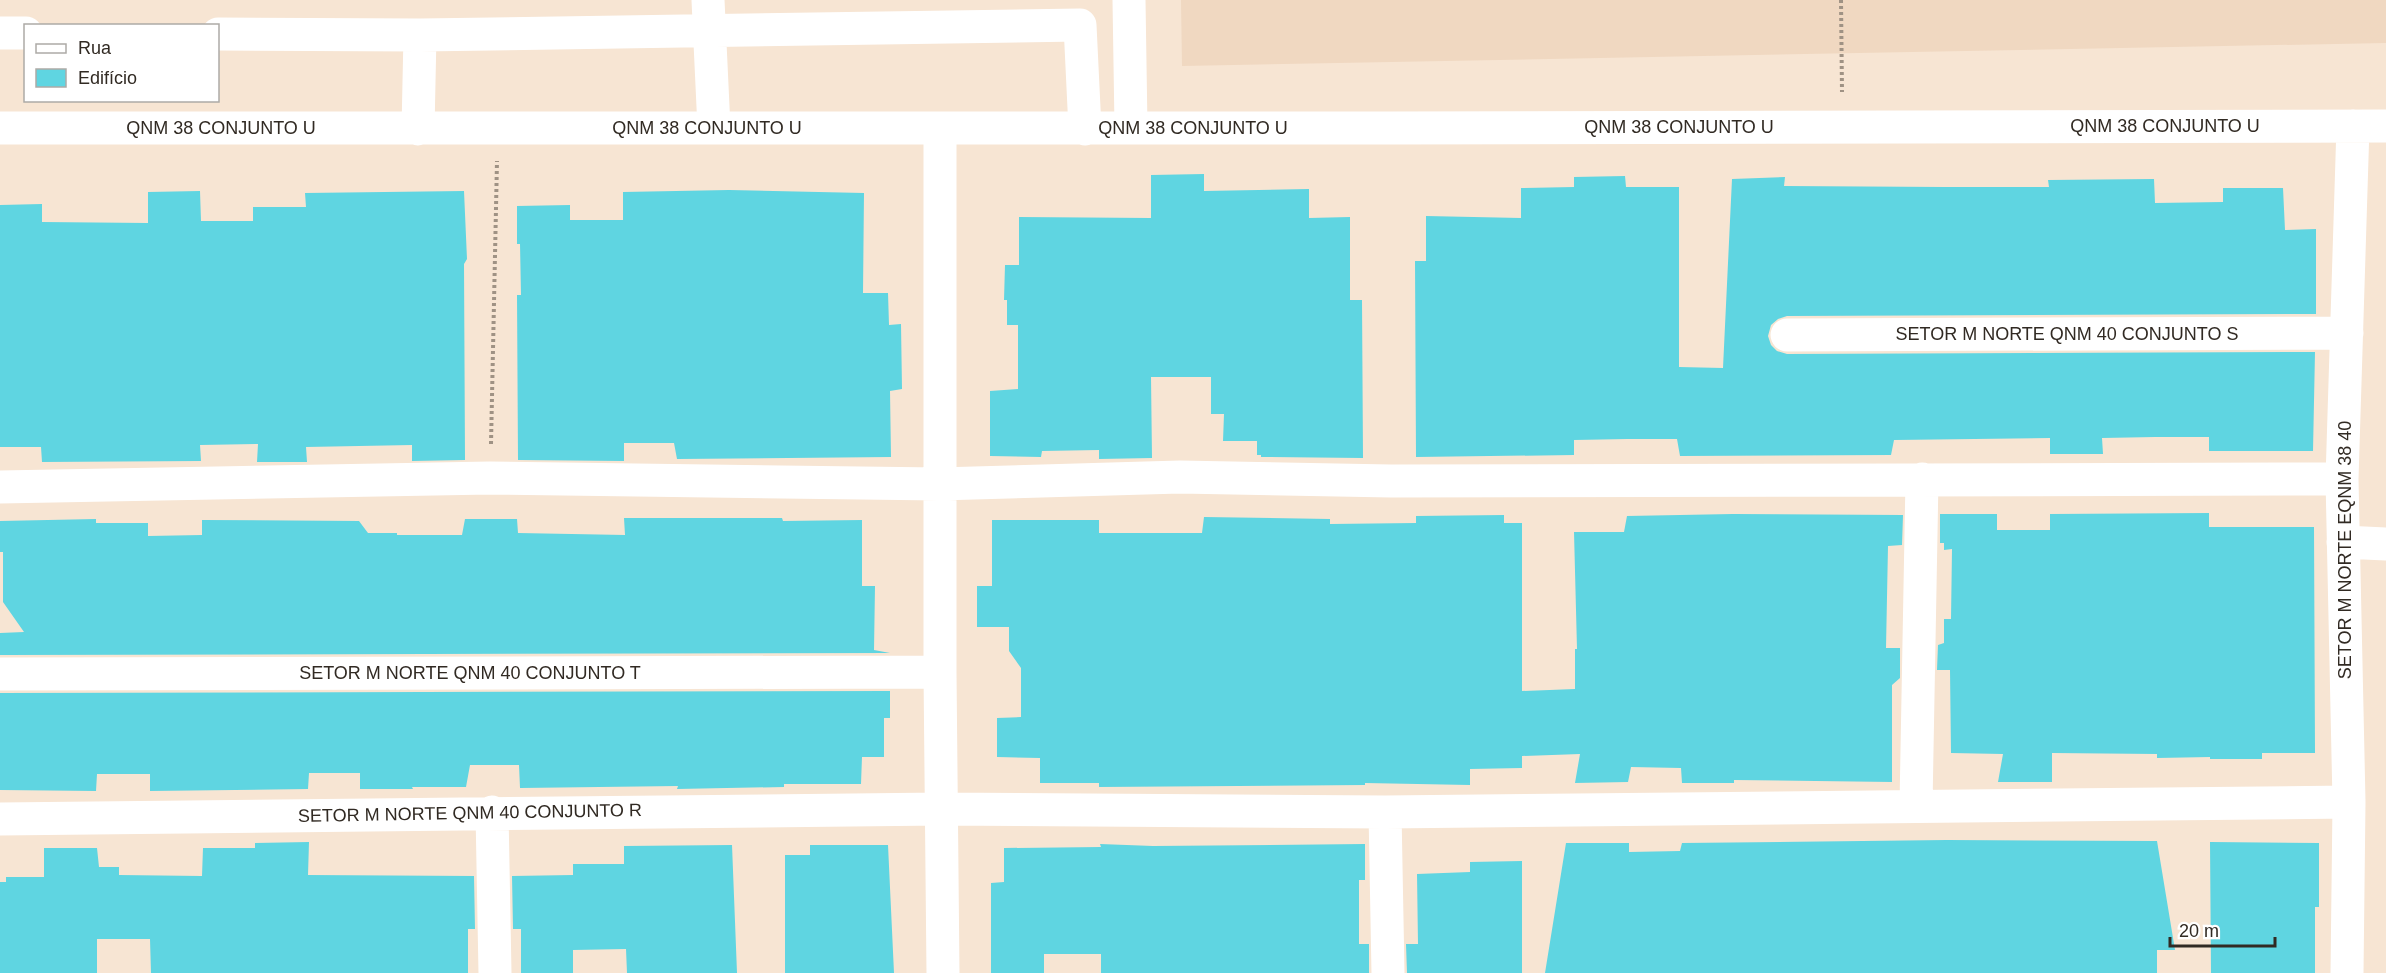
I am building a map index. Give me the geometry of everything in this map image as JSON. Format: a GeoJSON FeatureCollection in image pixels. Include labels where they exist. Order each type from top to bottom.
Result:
{"type":"FeatureCollection","features":[{"type":"Feature","properties":{"kind":"street"},"geometry":{"type":"LineString","coordinates":[[1129,0],[1131,127]]}},
{"type":"Feature","properties":{"kind":"street"},"geometry":{"type":"LineString","coordinates":[[219,34],[420,35],[709,15],[1080,13],[1085,129]]}},
{"type":"Feature","properties":{"kind":"street"},"geometry":{"type":"LineString","coordinates":[[709,15],[714,128]]}},
{"type":"Feature","properties":{"kind":"street"},"geometry":{"type":"LineString","coordinates":[[0,33],[24,33]]}},
{"type":"Feature","properties":{"kind":"street"},"geometry":{"type":"LineString","coordinates":[[417,129],[420,35]]}},
{"type":"Feature","properties":{"kind":"street","name":"SETOR M NORTE EQNM 38 40"},"geometry":{"type":"LineString","coordinates":[[2347,973],[2349,802],[2342,479],[2353,126]]}},
{"type":"Feature","properties":{"kind":"street","name":"QNM 38 CONJUNTO U"},"geometry":{"type":"LineString","coordinates":[[0,128],[1085,129],[1131,127],[1389,129],[2386,126]]}},
{"type":"Feature","properties":{"kind":"street"},"geometry":{"type":"LineString","coordinates":[[940,128],[939,484],[943,973]]}},
{"type":"Feature","properties":{"kind":"street","name":"SETOR M NORTE QNM 40 CONJUNTO S"},"geometry":{"type":"LineString","coordinates":[[1787,334],[2347,333]]}},
{"type":"Feature","properties":{"kind":"street"},"geometry":{"type":"LineString","coordinates":[[0,487],[490,478],[939,484],[1180,477],[1391,481],[2342,479]]}},
{"type":"Feature","properties":{"kind":"street"},"geometry":{"type":"LineString","coordinates":[[1916,805],[1922,479]]}},
{"type":"Feature","properties":{"kind":"street"},"geometry":{"type":"LineString","coordinates":[[2343,542],[2386,544]]}},
{"type":"Feature","properties":{"kind":"street","name":"SETOR M NORTE QNM 40 CONJUNTO T"},"geometry":{"type":"LineString","coordinates":[[0,674],[940,672]]}},
{"type":"Feature","properties":{"kind":"street","name":"SETOR M NORTE QNM 40 CONJUNTO R"},"geometry":{"type":"LineString","coordinates":[[0,819],[492,812],[941,809],[1385,812],[2349,802]]}},
{"type":"Feature","properties":{"kind":"street"},"geometry":{"type":"LineString","coordinates":[[492,812],[495,973]]}},
{"type":"Feature","properties":{"kind":"street"},"geometry":{"type":"LineString","coordinates":[[1385,812],[1388,973]]}},
{"type":"Feature","properties":{"kind":"path"},"geometry":{"type":"LineString","coordinates":[[1841,0],[1842,126]]}},
{"type":"Feature","properties":{"kind":"path"},"geometry":{"type":"LineString","coordinates":[[490,478],[498,129]]}},
{"type":"Feature","properties":{"kind":"shaded area"},"geometry":{"type":"Polygon","coordinates":[[[1181,0],[2386,0],[2386,43],[1182,66],[1181,0]]]}},
{"type":"Feature","properties":{"kind":"building"},"geometry":{"type":"Polygon","coordinates":[[[1204,174],[1204,191],[1309,189],[1309,218],[1350,217],[1350,300],[1362,300],[1363,458],[1261,457],[1257,455],[1257,441],[1223,441],[1224,414],[1211,414],[1211,377],[1151,377],[1152,458],[1099,459],[1099,450],[1042,451],[1041,457],[990,456],[990,391],[1018,389],[1018,325],[1007,325],[1007,300],[1004,300],[1005,265],[1019,265],[1019,217],[1151,218],[1151,175],[1204,174]]]}},
{"type":"Feature","properties":{"kind":"building"},"geometry":{"type":"Polygon","coordinates":[[[1625,176],[1626,187],[1679,187],[1679,367],[1723,368],[1732,179],[1785,177],[1784,186],[2049,187],[2048,180],[2154,179],[2155,203],[2223,202],[2223,188],[2283,188],[2285,230],[2316,229],[2316,314],[1787,316],[1771,325],[1768,336],[1771,345],[1777,351],[1787,354],[2315,352],[2313,451],[2209,451],[2209,437],[2155,437],[2102,438],[2103,454],[2050,454],[2050,438],[1894,440],[1891,455],[1680,456],[1677,439],[1627,439],[1574,440],[1574,455],[1416,457],[1415,261],[1426,261],[1426,216],[1521,218],[1521,188],[1574,187],[1574,177],[1625,176]]]}},
{"type":"Feature","properties":{"kind":"building"},"geometry":{"type":"Polygon","coordinates":[[[729,190],[864,193],[863,293],[888,293],[889,325],[901,324],[902,389],[890,391],[891,457],[677,459],[674,443],[624,443],[624,461],[518,460],[517,295],[521,295],[517,206],[570,205],[570,220],[623,220],[623,192],[729,190]]]}},
{"type":"Feature","properties":{"kind":"building"},"geometry":{"type":"Polygon","coordinates":[[[200,191],[201,221],[253,221],[253,207],[306,207],[305,193],[464,191],[467,259],[464,264],[465,460],[412,461],[412,445],[306,447],[307,462],[257,462],[258,444],[200,445],[201,461],[42,462],[41,447],[0,447],[0,205],[42,204],[42,222],[148,223],[148,192],[200,191]]]}},
{"type":"Feature","properties":{"kind":"building"},"geometry":{"type":"Polygon","coordinates":[[[2209,513],[2209,527],[2314,527],[2315,753],[2262,753],[2262,759],[2210,759],[2210,757],[2157,758],[2157,754],[2052,753],[2052,782],[1998,782],[2003,754],[1951,753],[1950,670],[1937,670],[1938,645],[1944,643],[1944,619],[1951,619],[1952,549],[1944,550],[1944,543],[1940,543],[1940,514],[1997,514],[1997,530],[2050,530],[2050,514],[2209,513]]]}},
{"type":"Feature","properties":{"kind":"building"},"geometry":{"type":"Polygon","coordinates":[[[1504,515],[1504,523],[1522,523],[1522,691],[1575,689],[1575,649],[1577,649],[1574,532],[1624,532],[1627,516],[1903,515],[1902,545],[1888,546],[1886,648],[1900,648],[1900,678],[1892,685],[1892,782],[1734,780],[1734,783],[1682,783],[1681,768],[1631,767],[1628,782],[1575,783],[1580,754],[1522,756],[1522,768],[1470,769],[1470,785],[1365,783],[1365,785],[1099,787],[1099,783],[1040,783],[1040,758],[997,757],[997,718],[1021,717],[1021,668],[1009,651],[1009,627],[977,627],[977,586],[992,586],[992,520],[1099,520],[1099,533],[1202,533],[1204,517],[1330,519],[1330,524],[1416,523],[1416,516],[1504,515]]]}},
{"type":"Feature","properties":{"kind":"building"},"geometry":{"type":"Polygon","coordinates":[[[624,518],[862,520],[862,586],[875,586],[874,650],[890,653],[0,655],[0,633],[24,632],[3,602],[3,552],[0,552],[0,521],[96,519],[96,523],[148,523],[148,536],[202,535],[202,520],[359,521],[368,533],[462,535],[465,519],[517,519],[518,533],[625,535],[624,518]]]}},
{"type":"Feature","properties":{"kind":"building"},"geometry":{"type":"Polygon","coordinates":[[[890,691],[890,718],[884,718],[884,757],[862,757],[861,784],[784,784],[784,787],[677,789],[678,786],[520,788],[519,765],[470,765],[466,787],[360,789],[360,773],[309,773],[308,789],[150,791],[150,774],[97,774],[96,791],[0,790],[0,693],[890,691]]]}},
{"type":"Feature","properties":{"kind":"building"},"geometry":{"type":"Polygon","coordinates":[[[1947,840],[2157,841],[2175,950],[2157,950],[2157,973],[1545,973],[1566,843],[1629,843],[1629,852],[1680,851],[1682,843],[1947,840]]]}},
{"type":"Feature","properties":{"kind":"building"},"geometry":{"type":"Polygon","coordinates":[[[309,842],[308,875],[474,876],[475,929],[468,929],[468,973],[151,973],[150,939],[97,939],[97,973],[0,973],[0,882],[6,882],[6,877],[44,877],[44,848],[97,848],[99,867],[119,867],[119,875],[202,876],[203,848],[255,848],[255,843],[309,842]]]}},
{"type":"Feature","properties":{"kind":"building"},"geometry":{"type":"Polygon","coordinates":[[[2210,842],[2319,843],[2319,907],[2315,907],[2315,973],[2211,973],[2210,842]]]}},
{"type":"Feature","properties":{"kind":"building"},"geometry":{"type":"Polygon","coordinates":[[[1100,844],[1153,846],[1365,844],[1365,880],[1359,880],[1359,944],[1369,944],[1369,973],[1101,973],[1101,954],[1044,954],[1044,973],[991,973],[991,883],[1004,882],[1004,848],[1101,847],[1100,844]]]}},
{"type":"Feature","properties":{"kind":"building"},"geometry":{"type":"Polygon","coordinates":[[[732,845],[737,973],[627,973],[626,949],[573,950],[573,973],[521,973],[521,929],[513,929],[512,876],[573,875],[573,864],[624,864],[624,846],[732,845]]]}},
{"type":"Feature","properties":{"kind":"building"},"geometry":{"type":"Polygon","coordinates":[[[810,845],[888,845],[894,973],[785,973],[785,855],[810,855],[810,845]]]}},
{"type":"Feature","properties":{"kind":"building"},"geometry":{"type":"Polygon","coordinates":[[[1522,861],[1522,973],[1407,973],[1406,944],[1418,944],[1417,874],[1470,872],[1470,862],[1522,861]]]}}]}
